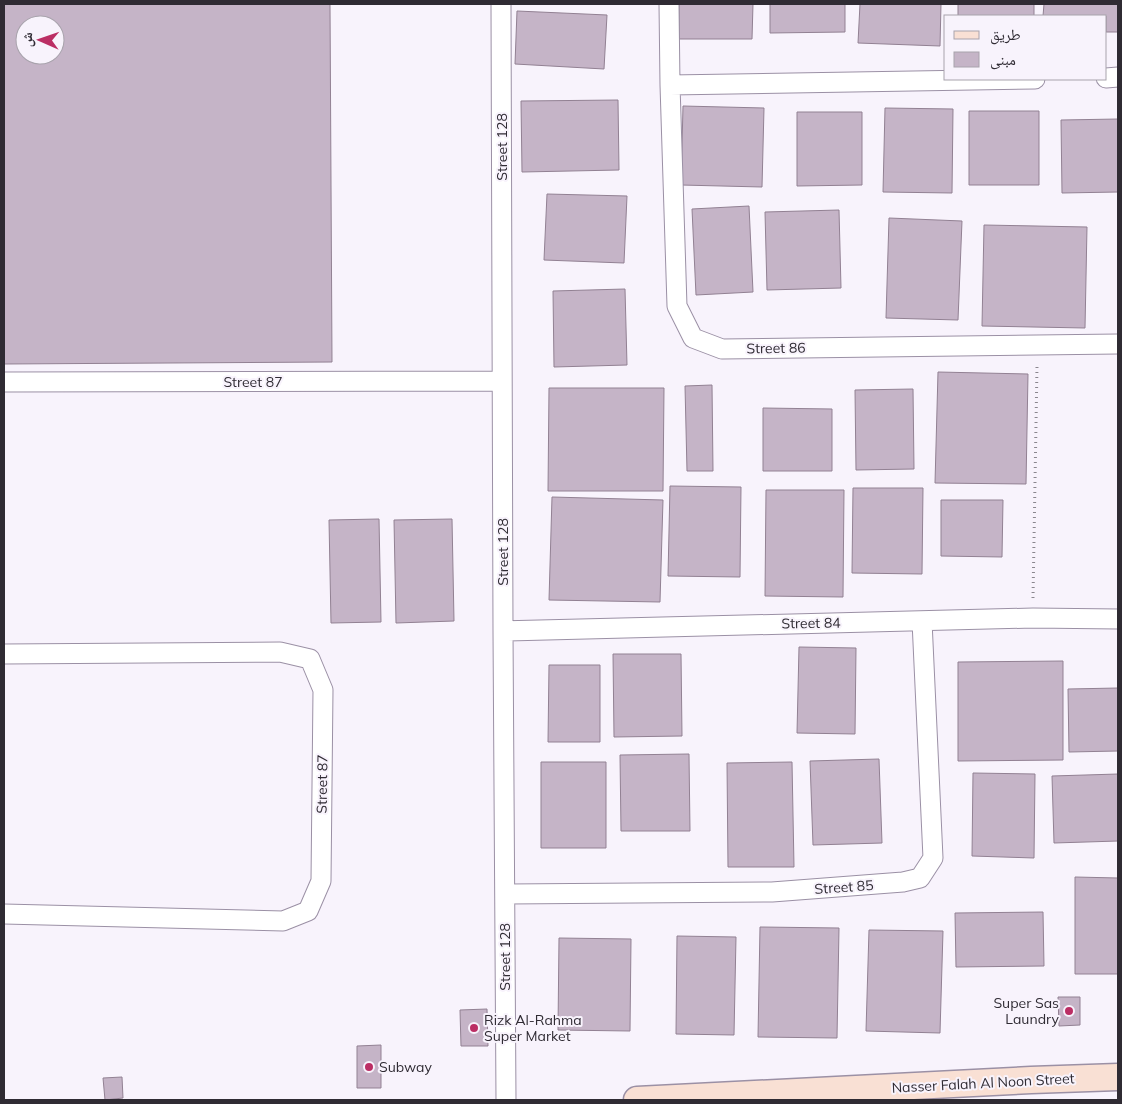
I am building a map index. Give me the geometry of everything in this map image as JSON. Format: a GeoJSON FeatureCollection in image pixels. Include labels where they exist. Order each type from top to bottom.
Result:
{"type":"FeatureCollection","features":[{"type":"Feature","properties":{"kind":"street","name":"Street 128"},"geometry":{"type":"LineString","coordinates":[[501,4],[506,1100]]}},
{"type":"Feature","properties":{"kind":"street","name":"Street 86"},"geometry":{"type":"LineString","coordinates":[[669,4],[677,306],[693,338],[722,349],[1118,344]]}},
{"type":"Feature","properties":{"kind":"street"},"geometry":{"type":"LineString","coordinates":[[670,85],[974,80]]}},
{"type":"Feature","properties":{"kind":"street","name":"Street 87"},"geometry":{"type":"LineString","coordinates":[[4,382],[502,381]]}},
{"type":"Feature","properties":{"kind":"street","name":"Street 84"},"geometry":{"type":"LineString","coordinates":[[503,631],[1033,618],[1118,619]]}},
{"type":"Feature","properties":{"kind":"street","name":"Street 85"},"geometry":{"type":"LineString","coordinates":[[505,894],[772,892],[903,882],[920,878],[934,858],[922,621]]}},
{"type":"Feature","properties":{"kind":"street","name":"Street 87"},"geometry":{"type":"LineString","coordinates":[[4,654],[280,652],[310,659],[323,690],[321,881],[308,911],[283,921],[4,914]]}},
{"type":"Feature","properties":{"kind":"street"},"geometry":{"type":"LineString","coordinates":[[1088,1100],[1091,1087],[1111,1078]]}},
{"type":"Feature","properties":{"kind":"street","name":"Nasser Falah Al Noon Street"},"geometry":{"type":"LineString","coordinates":[[637,1100],[1038,1090],[1111,1078]]}},
{"type":"Feature","properties":{"kind":"path"},"geometry":{"type":"LineString","coordinates":[[1033,618],[1038,345]]}},
{"type":"Feature","properties":{"kind":"building"},"geometry":{"type":"Polygon","coordinates":[[[4,4],[330,4],[332,362],[4,364],[4,4]]]}},
{"type":"Feature","properties":{"kind":"building"},"geometry":{"type":"Polygon","coordinates":[[[679,4],[753,4],[752,39],[679,39],[679,4]]]}},
{"type":"Feature","properties":{"kind":"building"},"geometry":{"type":"Polygon","coordinates":[[[770,4],[845,4],[845,32],[770,33],[770,4]]]}},
{"type":"Feature","properties":{"kind":"building"},"geometry":{"type":"Polygon","coordinates":[[[860,4],[941,4],[940,46],[858,43],[860,4]]]}},
{"type":"Feature","properties":{"kind":"building"},"geometry":{"type":"Polygon","coordinates":[[[958,4],[1034,4],[1034,15],[958,15],[958,4]]]}},
{"type":"Feature","properties":{"kind":"building"},"geometry":{"type":"Polygon","coordinates":[[[1044,4],[1118,4],[1118,32],[1107,32],[1107,15],[1043,15],[1044,4]]]}},
{"type":"Feature","properties":{"kind":"building"},"geometry":{"type":"Polygon","coordinates":[[[517,11],[607,15],[604,69],[515,64],[517,11]]]}},
{"type":"Feature","properties":{"kind":"building"},"geometry":{"type":"Polygon","coordinates":[[[618,100],[619,170],[522,172],[521,101],[618,100]]]}},
{"type":"Feature","properties":{"kind":"building"},"geometry":{"type":"Polygon","coordinates":[[[683,106],[764,108],[762,187],[681,185],[683,106]]]}},
{"type":"Feature","properties":{"kind":"building"},"geometry":{"type":"Polygon","coordinates":[[[885,108],[953,109],[952,193],[883,192],[885,108]]]}},
{"type":"Feature","properties":{"kind":"building"},"geometry":{"type":"Polygon","coordinates":[[[969,111],[1039,111],[1039,185],[969,185],[969,111]]]}},
{"type":"Feature","properties":{"kind":"building"},"geometry":{"type":"Polygon","coordinates":[[[797,112],[862,112],[862,185],[797,186],[797,112]]]}},
{"type":"Feature","properties":{"kind":"building"},"geometry":{"type":"Polygon","coordinates":[[[1118,119],[1118,192],[1062,193],[1061,120],[1118,119]]]}},
{"type":"Feature","properties":{"kind":"building"},"geometry":{"type":"Polygon","coordinates":[[[547,194],[627,196],[624,263],[544,260],[547,194]]]}},
{"type":"Feature","properties":{"kind":"building"},"geometry":{"type":"Polygon","coordinates":[[[749,206],[753,292],[696,295],[692,209],[749,206]]]}},
{"type":"Feature","properties":{"kind":"building"},"geometry":{"type":"Polygon","coordinates":[[[839,210],[841,288],[767,290],[765,212],[839,210]]]}},
{"type":"Feature","properties":{"kind":"building"},"geometry":{"type":"Polygon","coordinates":[[[889,218],[962,221],[958,320],[886,318],[889,218]]]}},
{"type":"Feature","properties":{"kind":"building"},"geometry":{"type":"Polygon","coordinates":[[[984,225],[1087,227],[1085,328],[982,326],[984,225]]]}},
{"type":"Feature","properties":{"kind":"building"},"geometry":{"type":"Polygon","coordinates":[[[625,289],[627,365],[554,367],[553,291],[625,289]]]}},
{"type":"Feature","properties":{"kind":"building"},"geometry":{"type":"Polygon","coordinates":[[[938,372],[1028,374],[1026,484],[935,483],[938,372]]]}},
{"type":"Feature","properties":{"kind":"building"},"geometry":{"type":"Polygon","coordinates":[[[712,385],[713,471],[687,471],[685,386],[712,385]]]}},
{"type":"Feature","properties":{"kind":"building"},"geometry":{"type":"Polygon","coordinates":[[[549,388],[664,388],[663,491],[548,491],[549,388]]]}},
{"type":"Feature","properties":{"kind":"building"},"geometry":{"type":"Polygon","coordinates":[[[913,389],[914,469],[856,470],[855,390],[913,389]]]}},
{"type":"Feature","properties":{"kind":"building"},"geometry":{"type":"Polygon","coordinates":[[[763,408],[832,409],[832,471],[763,471],[763,408]]]}},
{"type":"Feature","properties":{"kind":"building"},"geometry":{"type":"Polygon","coordinates":[[[670,486],[741,487],[740,577],[668,576],[670,486]]]}},
{"type":"Feature","properties":{"kind":"building"},"geometry":{"type":"Polygon","coordinates":[[[853,488],[923,488],[922,574],[852,573],[853,488]]]}},
{"type":"Feature","properties":{"kind":"building"},"geometry":{"type":"Polygon","coordinates":[[[766,490],[844,490],[843,597],[765,596],[766,490]]]}},
{"type":"Feature","properties":{"kind":"building"},"geometry":{"type":"Polygon","coordinates":[[[552,497],[663,500],[660,602],[549,600],[552,497]]]}},
{"type":"Feature","properties":{"kind":"building"},"geometry":{"type":"Polygon","coordinates":[[[941,500],[1003,500],[1002,557],[941,556],[941,500]]]}},
{"type":"Feature","properties":{"kind":"building"},"geometry":{"type":"Polygon","coordinates":[[[379,519],[381,622],[331,623],[329,520],[379,519]]]}},
{"type":"Feature","properties":{"kind":"building"},"geometry":{"type":"Polygon","coordinates":[[[452,519],[454,621],[396,623],[394,520],[452,519]]]}},
{"type":"Feature","properties":{"kind":"building"},"geometry":{"type":"Polygon","coordinates":[[[799,647],[856,648],[855,734],[797,733],[799,647]]]}},
{"type":"Feature","properties":{"kind":"building"},"geometry":{"type":"Polygon","coordinates":[[[613,654],[681,654],[682,736],[614,737],[613,654]]]}},
{"type":"Feature","properties":{"kind":"building"},"geometry":{"type":"Polygon","coordinates":[[[1063,661],[1063,760],[958,761],[958,662],[1063,661]]]}},
{"type":"Feature","properties":{"kind":"building"},"geometry":{"type":"Polygon","coordinates":[[[549,665],[600,665],[600,742],[548,742],[549,665]]]}},
{"type":"Feature","properties":{"kind":"building"},"geometry":{"type":"Polygon","coordinates":[[[1118,688],[1118,751],[1069,752],[1068,689],[1118,688]]]}},
{"type":"Feature","properties":{"kind":"building"},"geometry":{"type":"Polygon","coordinates":[[[689,754],[690,831],[621,831],[620,755],[689,754]]]}},
{"type":"Feature","properties":{"kind":"building"},"geometry":{"type":"Polygon","coordinates":[[[879,759],[882,843],[813,845],[810,761],[879,759]]]}},
{"type":"Feature","properties":{"kind":"building"},"geometry":{"type":"Polygon","coordinates":[[[541,762],[606,762],[606,848],[541,848],[541,762]]]}},
{"type":"Feature","properties":{"kind":"building"},"geometry":{"type":"Polygon","coordinates":[[[792,762],[794,867],[728,867],[727,763],[792,762]]]}},
{"type":"Feature","properties":{"kind":"building"},"geometry":{"type":"Polygon","coordinates":[[[973,773],[1035,774],[1034,858],[972,856],[973,773]]]}},
{"type":"Feature","properties":{"kind":"building"},"geometry":{"type":"Polygon","coordinates":[[[1118,774],[1118,841],[1054,843],[1052,776],[1118,774]]]}},
{"type":"Feature","properties":{"kind":"building"},"geometry":{"type":"Polygon","coordinates":[[[1075,877],[1118,878],[1118,974],[1075,974],[1075,877]]]}},
{"type":"Feature","properties":{"kind":"building"},"geometry":{"type":"Polygon","coordinates":[[[1043,912],[1044,966],[956,967],[955,913],[1043,912]]]}},
{"type":"Feature","properties":{"kind":"building"},"geometry":{"type":"Polygon","coordinates":[[[760,927],[839,928],[837,1038],[758,1037],[760,927]]]}},
{"type":"Feature","properties":{"kind":"building"},"geometry":{"type":"Polygon","coordinates":[[[869,930],[943,931],[940,1033],[866,1031],[869,930]]]}},
{"type":"Feature","properties":{"kind":"building"},"geometry":{"type":"Polygon","coordinates":[[[677,936],[736,937],[734,1035],[676,1034],[677,936]]]}},
{"type":"Feature","properties":{"kind":"building"},"geometry":{"type":"Polygon","coordinates":[[[559,938],[631,939],[630,1031],[558,1030],[559,938]]]}},
{"type":"Feature","properties":{"kind":"building","name":"Super Sas Laundry"},"geometry":{"type":"Polygon","coordinates":[[[1058,997],[1080,997],[1080,1025],[1059,1026],[1058,997]]]}},
{"type":"Feature","properties":{"kind":"building","name":"Rizk Al-Rahma Super Market"},"geometry":{"type":"Polygon","coordinates":[[[487,1009],[488,1046],[461,1046],[460,1010],[487,1009]]]}},
{"type":"Feature","properties":{"kind":"building","name":"Subway"},"geometry":{"type":"Polygon","coordinates":[[[381,1045],[381,1088],[357,1088],[357,1046],[381,1045]]]}},
{"type":"Feature","properties":{"kind":"building"},"geometry":{"type":"Polygon","coordinates":[[[122,1077],[123,1098],[105,1100],[103,1078],[122,1077]]]}},
{"type":"Feature","properties":{"kind":"place","name":"Super Sas Laundry"},"geometry":{"type":"Point","coordinates":[1069,1011]}},
{"type":"Feature","properties":{"kind":"place","name":"Rizk Al-Rahma Super Market"},"geometry":{"type":"Point","coordinates":[474,1028]}},
{"type":"Feature","properties":{"kind":"place","name":"Subway"},"geometry":{"type":"Point","coordinates":[369,1067]}}]}
